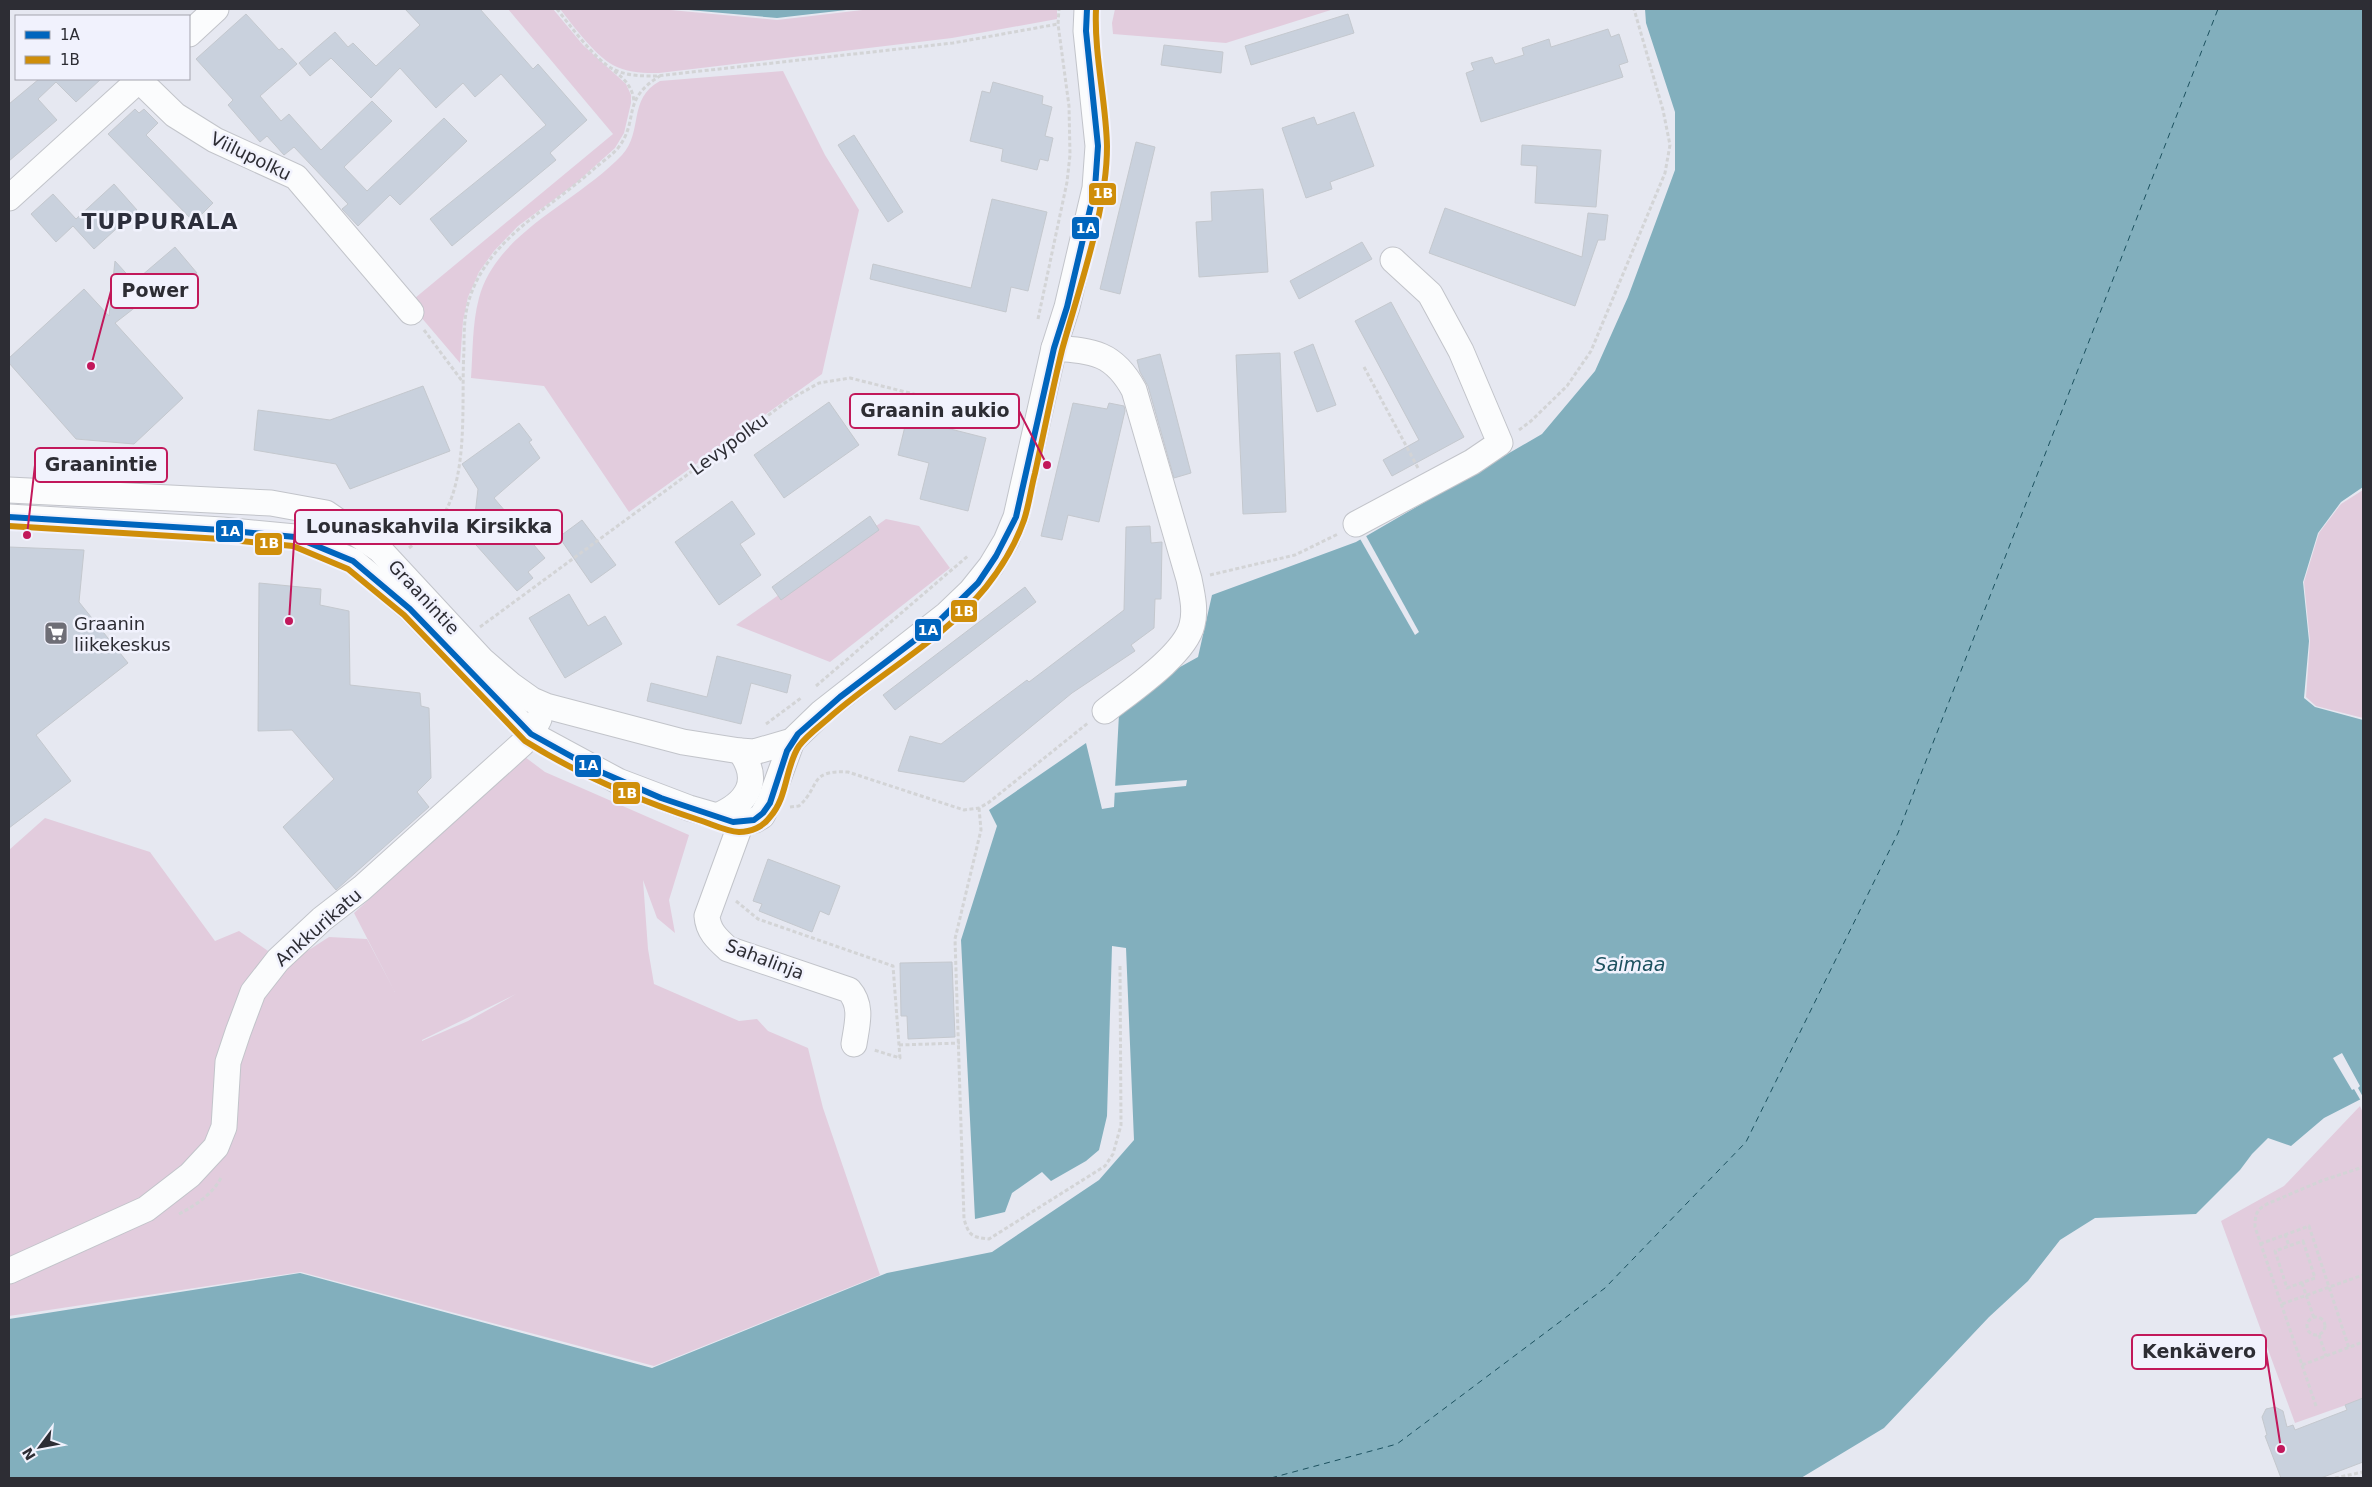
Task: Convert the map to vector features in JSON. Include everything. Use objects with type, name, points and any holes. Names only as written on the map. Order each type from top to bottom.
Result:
[{"type":"street","points":[[190,33],[216,9]]},
{"type":"street","points":[[741,824],[762,816],[770,801],[792,742],[822,712],[947,614],[971,591],[991,566],[1006,541],[1016,517],[1054,348],[1067,307],[1095,188],[1098,146],[1086,31],[1087,9]]},
{"type":"street","points":[[9,198],[140,80]]},
{"type":"street","name":"Viilupolku","points":[[140,80],[183,120],[215,140],[296,177],[411,312]]},
{"type":"street","points":[[1356,524],[1472,462],[1500,443],[1461,351],[1430,294],[1393,260]]},
{"type":"street","points":[[1054,348],[1091,352],[1107,359],[1124,371],[1134,390],[1189,579],[1194,609],[1188,638],[1160,668],[1105,711]]},
{"type":"street","name":"Graanintie","points":[[9,490],[271,503],[326,513],[380,550],[482,660],[518,690],[546,706],[683,742],[740,752],[754,752],[792,742]]},
{"type":"street","name":"Graanintie","points":[[9,517],[222,530],[295,537],[344,557],[353,561],[410,609],[531,734],[618,781],[741,824]]},
{"type":"street","name":"Ankkurikatu","points":[[9,1271],[146,1209],[190,1175],[216,1148],[224,1127],[228,1062],[253,992],[278,960],[322,919],[362,888],[531,734],[546,706]]},
{"type":"street","points":[[717,816],[731,810],[741,801],[750,788],[751,775],[748,762],[740,752]]},
{"type":"street","name":"Sahalinja","points":[[741,824],[707,916],[708,924],[715,938],[728,949],[849,990],[856,999],[859,1009],[854,1044]]},
{"type":"path","points":[[557,9],[584,44],[628,83],[633,94],[634,103]]},
{"type":"path","points":[[1036,327],[1067,182],[1070,155],[1069,106],[1058,24],[1059,9]]},
{"type":"path","points":[[1500,443],[1531,421],[1567,386],[1590,351],[1665,172],[1670,145],[1663,110],[1634,9]]},
{"type":"path","points":[[612,69],[634,75],[660,76],[953,43],[1058,24]]},
{"type":"path","points":[[408,548],[429,533],[444,513],[454,487],[462,456],[462,382],[465,322],[470,298],[480,273],[495,252],[519,228],[576,186],[617,149],[626,134],[634,103],[639,92],[660,76]]},
{"type":"path","points":[[411,312],[462,382]]},
{"type":"path","points":[[1364,367],[1427,486]]},
{"type":"path","name":"Levypolku","points":[[486,633],[479,627],[789,400],[819,383],[832,379],[850,378],[1013,419]]},
{"type":"path","points":[[1012,426],[1016,410]]},
{"type":"path","points":[[1189,579],[1295,555],[1356,524]]},
{"type":"path","points":[[815,687],[962,562],[975,548]]},
{"type":"path","points":[[762,727],[808,693]]},
{"type":"path","points":[[786,805],[794,808],[799,806],[805,801],[814,782],[819,777],[834,771],[848,772],[964,810],[979,808],[988,804],[1105,711]]},
{"type":"path","points":[[979,808],[981,830],[955,939],[960,1043],[964,1219],[968,1232],[976,1237],[989,1239],[1105,1166],[1113,1154],[1121,1126],[1120,964]]},
{"type":"path","points":[[899,1045],[960,1043]]},
{"type":"path","points":[[2316,1406],[2260,1244],[2255,1227],[2255,1214],[2260,1208],[2321,1181],[2363,1167]]},
{"type":"path","points":[[178,1214],[194,1206],[216,1186],[225,1170]]},
{"type":"path","points":[[2260,1244],[2308,1226],[2349,1348]]},
{"type":"path","points":[[2285,1234],[2289,1246]]},
{"type":"path","points":[[2302,1241],[2315,1278],[2288,1288],[2275,1250],[2289,1246],[2302,1241]]},
{"type":"path","points":[[2282,1304],[2363,1275]]},
{"type":"path","points":[[2302,1282],[2314,1318]]},
{"type":"path","points":[[2314,1318],[2319,1318],[2325,1325],[2324,1331],[2319,1335],[2314,1335],[2308,1329],[2309,1321],[2314,1318]]},
{"type":"path","points":[[2319,1335],[2326,1356]]},
{"type":"path","points":[[2302,1365],[2363,1342]]},
{"type":"path","points":[[2336,1478],[2363,1472]]},
{"type":"shaded area","points":[[508,9],[553,9],[583,45],[626,84],[631,95],[631,103],[624,133],[615,148],[575,184],[518,226],[494,251],[479,272],[468,297],[463,321],[460,363],[409,303],[613,134]]},
{"type":"shaded area","points":[[560,9],[660,9],[777,20],[871,9],[1057,9],[1057,19],[952,38],[648,73],[627,70],[610,63],[586,41]]},
{"type":"shaded area","points":[[1115,9],[1334,9],[1226,43],[1113,34],[1112,23]]},
{"type":"shaded area","points":[[783,71],[825,155],[859,210],[822,374],[629,512],[544,386],[471,378],[474,328],[479,298],[488,275],[503,254],[520,236],[604,172],[622,155],[629,146],[633,136],[639,106],[650,88],[660,81]]},
{"type":"shaded area","points":[[2363,490],[2363,718],[2316,706],[2306,697],[2310,641],[2304,582],[2319,533],[2341,504]]},
{"type":"shaded area","points":[[886,519],[919,526],[950,568],[830,662],[736,625]]},
{"type":"shaded area","points":[[525,757],[545,772],[689,835],[669,900],[675,933],[657,918],[643,880],[648,949],[654,984],[739,1021],[757,1019],[768,1031],[808,1048],[823,1108],[880,1275],[654,1366],[301,1272],[9,1316],[9,850],[45,818],[150,852],[215,941],[239,931],[287,964],[329,937],[367,939],[395,992],[354,913]],"holes":[[[516,994],[468,1021],[422,1041]]]},
{"type":"shaded area","points":[[2360,1106],[2363,1113],[2363,1399],[2295,1423],[2221,1221],[2284,1186]]},
{"type":"water","points":[[678,9],[855,9],[777,18]]},
{"type":"water","name":"Saimaa","points":[[1645,9],[2363,9],[2363,487],[2341,502],[2318,533],[2303,582],[2309,641],[2304,698],[2315,707],[2363,720],[2363,1098],[2324,1118],[2291,1146],[2268,1138],[2252,1154],[2240,1170],[2196,1214],[2095,1218],[2060,1240],[2028,1281],[1989,1317],[1884,1428],[1801,1478],[9,1478],[9,1319],[300,1273],[652,1368],[887,1273],[992,1252],[1099,1180],[1134,1140],[1126,948],[1112,946],[1107,1116],[1099,1150],[1086,1161],[1051,1181],[1042,1172],[1012,1193],[1005,1212],[975,1219],[961,940],[997,826],[989,810],[1086,743],[1102,809],[1114,807],[1119,714],[1135,692],[1198,657],[1212,595],[1356,542],[1542,434],[1595,371],[1628,297],[1675,170],[1675,112],[1646,23]]},
{"type":"pier","points":[[1365,534],[1419,632],[1415,635],[1359,537]]},
{"type":"pier","points":[[1187,780],[1186,786],[1113,793],[1113,786]]},
{"type":"pier","points":[[2342,1053],[2360,1086],[2358,1088],[2363,1097],[2361,1101],[2354,1089],[2352,1090],[2333,1058]]},
{"type":"building","points":[[405,9],[480,9],[533,69],[538,64],[587,120],[550,153],[556,160],[452,246],[430,219],[546,125],[501,74],[475,97],[463,83],[436,108],[400,68],[371,98],[331,58],[310,76],[299,63],[335,32],[348,47],[353,43],[376,66],[420,25]]},
{"type":"building","points":[[246,14],[279,50],[282,48],[297,64],[260,96],[281,121],[289,114],[321,150],[372,101],[392,121],[344,167],[367,191],[444,118],[467,141],[400,205],[390,195],[358,226],[342,209],[348,204],[294,147],[284,155],[267,136],[260,142],[228,105],[233,100],[196,59]]},
{"type":"building","points":[[1348,14],[1354,33],[1251,65],[1245,46]]},
{"type":"building","points":[[1608,29],[1611,37],[1619,34],[1628,62],[1619,65],[1623,77],[1481,122],[1466,73],[1474,70],[1471,63],[1492,57],[1495,64],[1524,55],[1522,48],[1549,39],[1551,47]]},
{"type":"building","points":[[1164,45],[1223,52],[1221,73],[1161,65]]},
{"type":"building","points":[[38,80],[100,80],[76,102],[56,82],[38,99],[57,120],[9,161],[9,104]]},
{"type":"building","points":[[993,82],[1043,96],[1042,104],[1052,107],[1045,136],[1053,138],[1048,161],[1040,159],[1037,170],[1001,161],[1003,149],[970,141],[982,91],[990,93]]},
{"type":"building","points":[[135,109],[139,113],[144,109],[158,123],[146,135],[213,203],[194,222],[108,134]]},
{"type":"building","points":[[1354,112],[1374,166],[1330,182],[1332,189],[1306,198],[1282,128],[1314,117],[1317,125]]},
{"type":"building","points":[[854,135],[903,212],[888,222],[838,145]]},
{"type":"building","points":[[1136,142],[1155,147],[1120,294],[1100,289]]},
{"type":"building","points":[[1522,145],[1601,150],[1596,207],[1535,203],[1537,166],[1521,165]]},
{"type":"building","points":[[114,184],[137,210],[94,249],[73,226],[56,242],[31,214],[53,194],[76,219]]},
{"type":"building","points":[[1263,189],[1268,272],[1199,277],[1196,222],[1212,221],[1211,192]]},
{"type":"building","points":[[992,199],[1047,212],[1028,291],[1011,287],[1006,312],[870,279],[873,264],[971,288]]},
{"type":"building","points":[[1445,208],[1582,257],[1588,213],[1608,215],[1605,240],[1598,240],[1575,306],[1429,253]]},
{"type":"building","points":[[1362,242],[1372,259],[1299,299],[1290,281]]},
{"type":"building","points":[[175,247],[197,273],[176,291],[168,282],[115,323],[183,398],[134,444],[76,439],[9,363],[9,358],[84,289],[109,316],[115,261],[134,282]]},
{"type":"building","points":[[1391,302],[1464,437],[1392,476],[1383,460],[1419,440],[1355,321]]},
{"type":"building","points":[[1313,344],[1336,405],[1317,412],[1294,352]]},
{"type":"building","points":[[1280,353],[1286,512],[1243,514],[1236,355]]},
{"type":"building","points":[[1160,354],[1191,473],[1174,478],[1148,386],[1140,372],[1137,360]]},
{"type":"building","points":[[423,386],[450,451],[350,489],[336,464],[254,450],[258,410],[330,420]]},
{"type":"building","points":[[829,402],[859,445],[784,498],[754,455]]},
{"type":"building","points":[[1073,403],[1107,409],[1109,403],[1124,406],[1125,411],[1099,522],[1068,515],[1062,540],[1041,536]]},
{"type":"building","points":[[907,418],[986,438],[968,511],[920,499],[929,463],[898,455]]},
{"type":"building","points":[[519,423],[532,440],[529,442],[540,458],[494,498],[545,558],[528,572],[533,578],[517,591],[460,527],[475,515],[478,489],[462,464]]},
{"type":"building","points":[[732,501],[755,534],[740,544],[761,575],[719,605],[675,542]]},
{"type":"building","points":[[870,516],[879,530],[781,600],[772,587]]},
{"type":"building","points":[[582,520],[616,565],[591,583],[559,537]]},
{"type":"building","points":[[1150,526],[1151,543],[1162,542],[1161,599],[1155,599],[1154,628],[1131,645],[1135,651],[1072,693],[964,782],[898,771],[910,736],[941,744],[1027,680],[1029,682],[1124,610],[1126,527]]},
{"type":"building","name":"Graanin liikekeskus","points":[[9,547],[84,550],[79,602],[128,663],[36,735],[71,781],[9,828]]},
{"type":"building","points":[[259,583],[321,589],[320,605],[349,611],[350,685],[420,693],[421,706],[429,708],[431,778],[417,792],[429,807],[336,890],[283,827],[334,779],[292,730],[258,731]]},
{"type":"building","points":[[1025,587],[1036,602],[895,710],[883,695]]},
{"type":"building","points":[[569,594],[588,626],[605,616],[622,644],[565,678],[529,618]]},
{"type":"building","points":[[717,656],[791,675],[787,693],[751,683],[741,724],[647,701],[651,683],[707,697]]},
{"type":"building","points":[[768,859],[840,886],[829,915],[820,911],[812,932],[759,911],[762,904],[753,901]]},
{"type":"building","points":[[952,962],[955,1037],[908,1039],[907,1016],[901,1016],[900,963]]},
{"type":"building","points":[[2363,1398],[2363,1462],[2321,1478],[2281,1478],[2265,1436],[2267,1435],[2262,1417],[2266,1409],[2275,1407],[2283,1411],[2287,1427],[2293,1425],[2295,1430],[2347,1410],[2345,1405]]},
{"type":"ferry route","points":[[1271,1478],[1397,1444],[1605,1288],[1746,1142],[1898,833],[2218,9]]},
{"type":"transit line","name":"1A","points":[[9,517],[222,530],[295,537],[353,561],[410,609],[531,734],[594,769],[661,798],[733,822],[754,820],[763,813],[770,803],[787,751],[798,734],[840,697],[936,624],[978,583],[996,556],[1016,517],[1054,348],[1067,307],[1095,188],[1098,146],[1086,31],[1087,9]]},
{"type":"transit line","name":"1B","points":[[9,526],[221,539],[293,546],[348,569],[404,615],[525,741],[588,776],[654,804],[729,830],[739,832],[752,830],[764,824],[776,809],[794,754],[802,742],[849,701],[931,640],[969,606],[997,572],[1021,529],[1062,350],[1091,249],[1106,171],[1105,112],[1097,43],[1096,9]]},
{"type":"place","name":"Power","points":[[91,366]]},
{"type":"place","name":"Graanin aukio","points":[[1047,465]]},
{"type":"place","name":"Graanintie","points":[[27,535]]},
{"type":"place","name":"Lounaskahvila Kirsikka","points":[[289,621]]},
{"type":"place","name":"Graanin liikekeskus","points":[[56,633]]},
{"type":"place","name":"Kenkävero","points":[[2281,1449]]},
{"type":"district","name":"TUPPURALA","points":[[160,221]]}]
